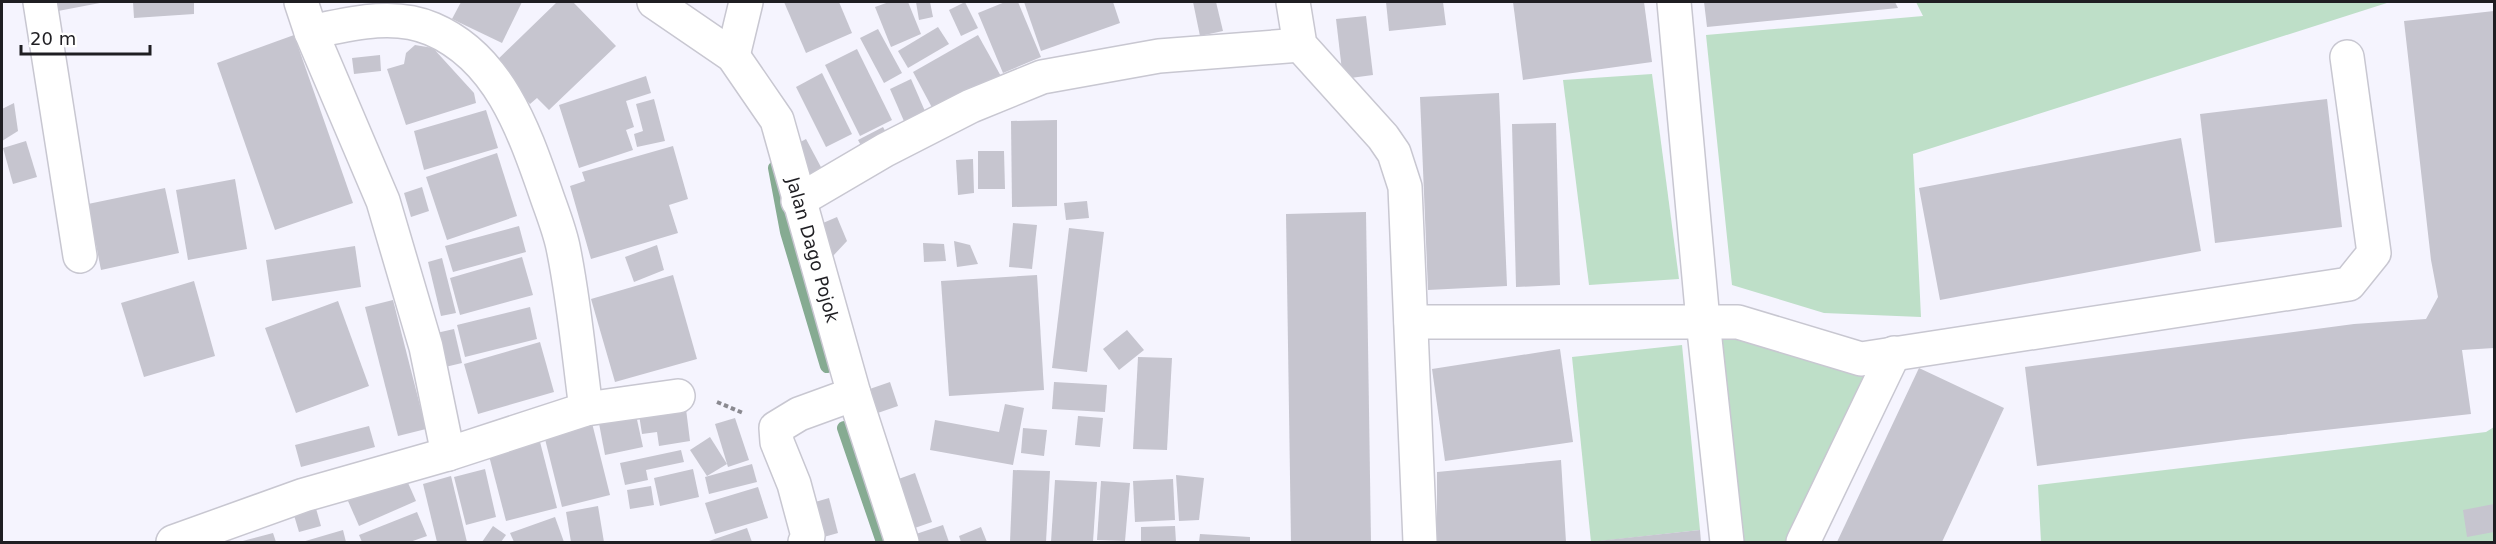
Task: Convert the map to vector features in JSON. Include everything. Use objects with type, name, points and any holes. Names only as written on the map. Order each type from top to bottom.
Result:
[{"type":"street","points":[[40,2],[80,256]]},
{"type":"street","points":[[301,2],[311,32],[383,201],[426,347],[448,454]]},
{"type":"street","name":"Jalan Dago Pojok","points":[[654,2],[733,56],[777,120],[854,394],[902,543]]},
{"type":"street","points":[[733,56],[746,2]]},
{"type":"street","points":[[1293,2],[1300,45],[1383,137],[1401,169],[1406,187],[1420,543]]},
{"type":"street","points":[[1674,2],[1703,321],[1727,543]]},
{"type":"street","points":[[311,32],[360,22],[393,21],[430,28],[459,44],[479,61],[502,90],[521,124],[563,246],[586,409]]},
{"type":"street","points":[[798,201],[904,140],[971,106],[1042,77],[1159,56],[1300,45]]},
{"type":"street","points":[[1411,322],[1738,322],[1861,359],[2349,284],[2374,253],[2347,57]]},
{"type":"street","points":[[1803,543],[1894,353]]},
{"type":"street","points":[[805,543],[808,536],[794,484],[777,442],[776,428],[799,414],[854,394]]},
{"type":"street","points":[[173,543],[304,495],[448,454],[586,409],[678,396]]},
{"type":"path","points":[[678,396],[719,402],[776,428]]},
{"type":"green space","points":[[1916,2],[2390,2],[1913,154],[1921,317],[1824,313],[1732,285],[1706,35],[1923,16]]},
{"type":"green space","points":[[1652,74],[1679,279],[1589,285],[1563,80]]},
{"type":"green space","points":[[1710,328],[1883,362],[1796,542],[1734,542]]},
{"type":"green space","points":[[1682,345],[1700,530],[1591,542],[1572,357]]},
{"type":"green space","points":[[2494,427],[2494,542],[2041,542],[2038,485],[2486,432]]},
{"type":"building","points":[[57,2],[100,2],[100,3],[58,11]]},
{"type":"building","points":[[133,2],[194,2],[194,14],[134,18]]},
{"type":"building","points":[[461,2],[522,2],[502,43],[452,19]]},
{"type":"building","points":[[557,2],[573,2],[616,46],[549,110],[537,98],[530,104],[492,65]]},
{"type":"building","points":[[784,2],[839,2],[852,33],[806,53]]},
{"type":"building","points":[[889,2],[908,2],[921,34],[891,47],[875,7]]},
{"type":"building","points":[[916,2],[930,2],[933,17],[919,20]]},
{"type":"building","points":[[965,2],[978,28],[961,36],[949,10]]},
{"type":"building","points":[[1005,2],[1018,2],[1041,57],[1003,73],[978,13]]},
{"type":"building","points":[[1024,2],[1113,2],[1120,23],[1041,51]]},
{"type":"building","points":[[1193,2],[1216,2],[1223,31],[1200,36]]},
{"type":"building","points":[[1386,2],[1443,2],[1446,25],[1389,31]]},
{"type":"building","points":[[1513,2],[1644,2],[1652,62],[1523,80]]},
{"type":"building","points":[[1704,2],[1895,2],[1898,8],[1707,27]]},
{"type":"building","points":[[2494,11],[2494,348],[2462,350],[2471,414],[2244,439],[2037,466],[2025,367],[2354,324],[2426,319],[2438,297],[2431,260],[2404,21]]},
{"type":"building","points":[[1366,16],[1373,75],[1343,79],[1336,19]]},
{"type":"building","points":[[938,27],[949,44],[908,68],[898,51]]},
{"type":"building","points":[[878,29],[902,73],[884,83],[860,38]]},
{"type":"building","points":[[294,35],[353,203],[275,230],[217,63]]},
{"type":"building","points":[[978,35],[1002,78],[936,115],[913,72]]},
{"type":"building","points":[[415,45],[433,48],[474,93],[476,103],[406,125],[387,69],[404,64],[406,53]]},
{"type":"building","points":[[857,49],[892,120],[860,136],[825,65]]},
{"type":"building","points":[[380,55],[381,71],[354,74],[352,58]]},
{"type":"building","points":[[822,73],[852,134],[826,147],[796,87]]},
{"type":"building","points":[[646,76],[651,93],[626,101],[634,127],[626,130],[633,150],[579,168],[559,105]]},
{"type":"building","points":[[911,79],[928,118],[907,128],[890,89]]},
{"type":"building","points":[[1499,93],[1507,286],[1428,290],[1420,97]]},
{"type":"building","points":[[654,99],[665,141],[637,147],[634,134],[643,131],[636,104]]},
{"type":"building","points":[[2327,99],[2342,227],[2215,243],[2200,114]]},
{"type":"building","points":[[14,103],[18,131],[2,141],[2,109]]},
{"type":"building","points":[[486,110],[498,148],[424,170],[414,131]]},
{"type":"building","points":[[1057,120],[1057,206],[1012,207],[1011,121]]},
{"type":"building","points":[[1556,123],[1560,285],[1516,287],[1512,124]]},
{"type":"building","points":[[883,127],[890,140],[865,153],[858,140]]},
{"type":"building","points":[[2181,138],[2201,251],[1940,300],[1919,188]]},
{"type":"building","points":[[806,139],[822,169],[803,179],[787,149]]},
{"type":"building","points":[[26,141],[37,177],[13,184],[3,148]]},
{"type":"building","points":[[673,146],[688,199],[669,205],[678,233],[591,259],[570,186],[585,181],[582,172]]},
{"type":"building","points":[[978,151],[1004,151],[1005,189],[978,189]]},
{"type":"building","points":[[497,153],[517,216],[447,240],[426,177]]},
{"type":"building","points":[[973,159],[974,193],[958,195],[956,160]]},
{"type":"building","points":[[235,179],[247,249],[188,260],[176,190]]},
{"type":"building","points":[[422,187],[429,211],[411,217],[404,193]]},
{"type":"building","points":[[165,188],[179,253],[101,270],[88,204]]},
{"type":"building","points":[[1087,201],[1089,218],[1066,220],[1064,203]]},
{"type":"building","points":[[1366,212],[1371,542],[1291,542],[1286,214]]},
{"type":"building","points":[[837,217],[847,241],[832,257],[816,226]]},
{"type":"building","points":[[1013,223],[1037,225],[1032,269],[1009,267]]},
{"type":"building","points":[[519,226],[526,252],[453,272],[445,246]]},
{"type":"building","points":[[1069,228],[1104,232],[1087,372],[1052,368]]},
{"type":"building","points":[[954,241],[970,245],[978,264],[957,267]]},
{"type":"building","points":[[923,243],[944,244],[946,261],[924,262]]},
{"type":"building","points":[[657,245],[664,270],[634,282],[625,257]]},
{"type":"building","points":[[355,246],[361,287],[272,301],[266,260]]},
{"type":"building","points":[[522,257],[533,295],[460,315],[450,278]]},
{"type":"building","points":[[442,258],[456,313],[441,316],[428,262]]},
{"type":"building","points":[[673,275],[697,359],[615,382],[591,299]]},
{"type":"building","points":[[1037,275],[1044,390],[949,396],[941,281]]},
{"type":"building","points":[[194,281],[215,356],[144,377],[121,303]]},
{"type":"building","points":[[393,300],[426,429],[398,436],[365,307]]},
{"type":"building","points":[[338,301],[369,386],[296,413],[265,328]]},
{"type":"building","points":[[530,307],[537,339],[465,357],[457,325]]},
{"type":"building","points":[[454,329],[462,363],[441,368],[432,334]]},
{"type":"building","points":[[1127,330],[1144,350],[1119,370],[1103,349]]},
{"type":"building","points":[[540,342],[554,392],[478,414],[464,364]]},
{"type":"building","points":[[1560,349],[1573,442],[1445,461],[1432,369]]},
{"type":"building","points":[[1138,357],[1172,358],[1167,450],[1133,449]]},
{"type":"building","points":[[1919,368],[2004,408],[1942,542],[1837,542]]},
{"type":"building","points":[[890,382],[898,406],[869,416],[861,392]]},
{"type":"building","points":[[1054,382],[1107,385],[1105,412],[1052,409]]},
{"type":"building","points":[[685,401],[690,441],[659,446],[657,432],[642,434],[638,408]]},
{"type":"building","points":[[1005,404],[1024,408],[1013,465],[930,450],[935,420],[999,432]]},
{"type":"building","points":[[634,406],[643,447],[605,455],[597,413]]},
{"type":"building","points":[[1078,416],[1103,418],[1100,447],[1075,445]]},
{"type":"building","points":[[735,418],[749,460],[728,467],[715,424]]},
{"type":"building","points":[[591,419],[610,495],[562,507],[543,431]]},
{"type":"building","points":[[369,426],[375,447],[301,467],[295,445]]},
{"type":"building","points":[[1023,428],[1047,430],[1044,456],[1021,453]]},
{"type":"building","points":[[710,437],[727,464],[707,476],[690,450]]},
{"type":"building","points":[[539,438],[557,508],[506,521],[488,452]]},
{"type":"building","points":[[681,450],[684,462],[646,470],[648,480],[625,485],[620,463]]},
{"type":"building","points":[[1561,460],[1566,542],[1437,542],[1437,472]]},
{"type":"building","points":[[752,464],[757,482],[709,494],[705,477]]},
{"type":"building","points":[[485,469],[496,517],[466,525],[454,477]]},
{"type":"building","points":[[693,469],[699,497],[660,506],[654,478]]},
{"type":"building","points":[[1013,470],[1050,471],[1046,542],[1010,542]]},
{"type":"building","points":[[915,473],[932,522],[909,530],[893,481]]},
{"type":"building","points":[[1176,475],[1204,478],[1199,520],[1179,521]]},
{"type":"building","points":[[405,476],[416,501],[359,526],[348,501]]},
{"type":"building","points":[[451,476],[467,542],[437,542],[423,484]]},
{"type":"building","points":[[1173,479],[1175,520],[1135,522],[1133,481]]},
{"type":"building","points":[[1055,480],[1097,482],[1093,542],[1051,542]]},
{"type":"building","points":[[1101,481],[1130,483],[1125,541],[1097,540]]},
{"type":"building","points":[[651,486],[654,505],[630,509],[627,490]]},
{"type":"building","points":[[758,487],[768,518],[715,534],[705,503]]},
{"type":"building","points":[[313,498],[321,526],[299,532],[291,505]]},
{"type":"building","points":[[829,498],[838,533],[813,540],[805,505]]},
{"type":"building","points":[[2494,504],[2494,532],[2467,537],[2463,510]]},
{"type":"building","points":[[598,506],[604,542],[571,542],[566,512]]},
{"type":"building","points":[[417,512],[427,536],[410,542],[362,542],[359,535]]},
{"type":"building","points":[[555,517],[564,542],[514,542],[510,533]]},
{"type":"building","points":[[943,525],[949,542],[916,542],[913,535]]},
{"type":"building","points":[[493,526],[506,535],[501,542],[482,542]]},
{"type":"building","points":[[1175,526],[1176,542],[1141,542],[1141,527]]},
{"type":"building","points":[[981,527],[987,542],[961,542],[959,536]]},
{"type":"building","points":[[747,528],[752,542],[706,542]]},
{"type":"building","points":[[343,530],[346,542],[302,542]]},
{"type":"building","points":[[1700,530],[1701,542],[1597,542],[1597,541]]},
{"type":"building","points":[[273,533],[276,542],[239,542]]},
{"type":"building","points":[[1200,534],[1250,537],[1250,542],[1199,542]]},
{"type":"waterway","points":[[775,168],[787,232],[827,366]]},
{"type":"waterway","points":[[844,428],[883,542]]}]
